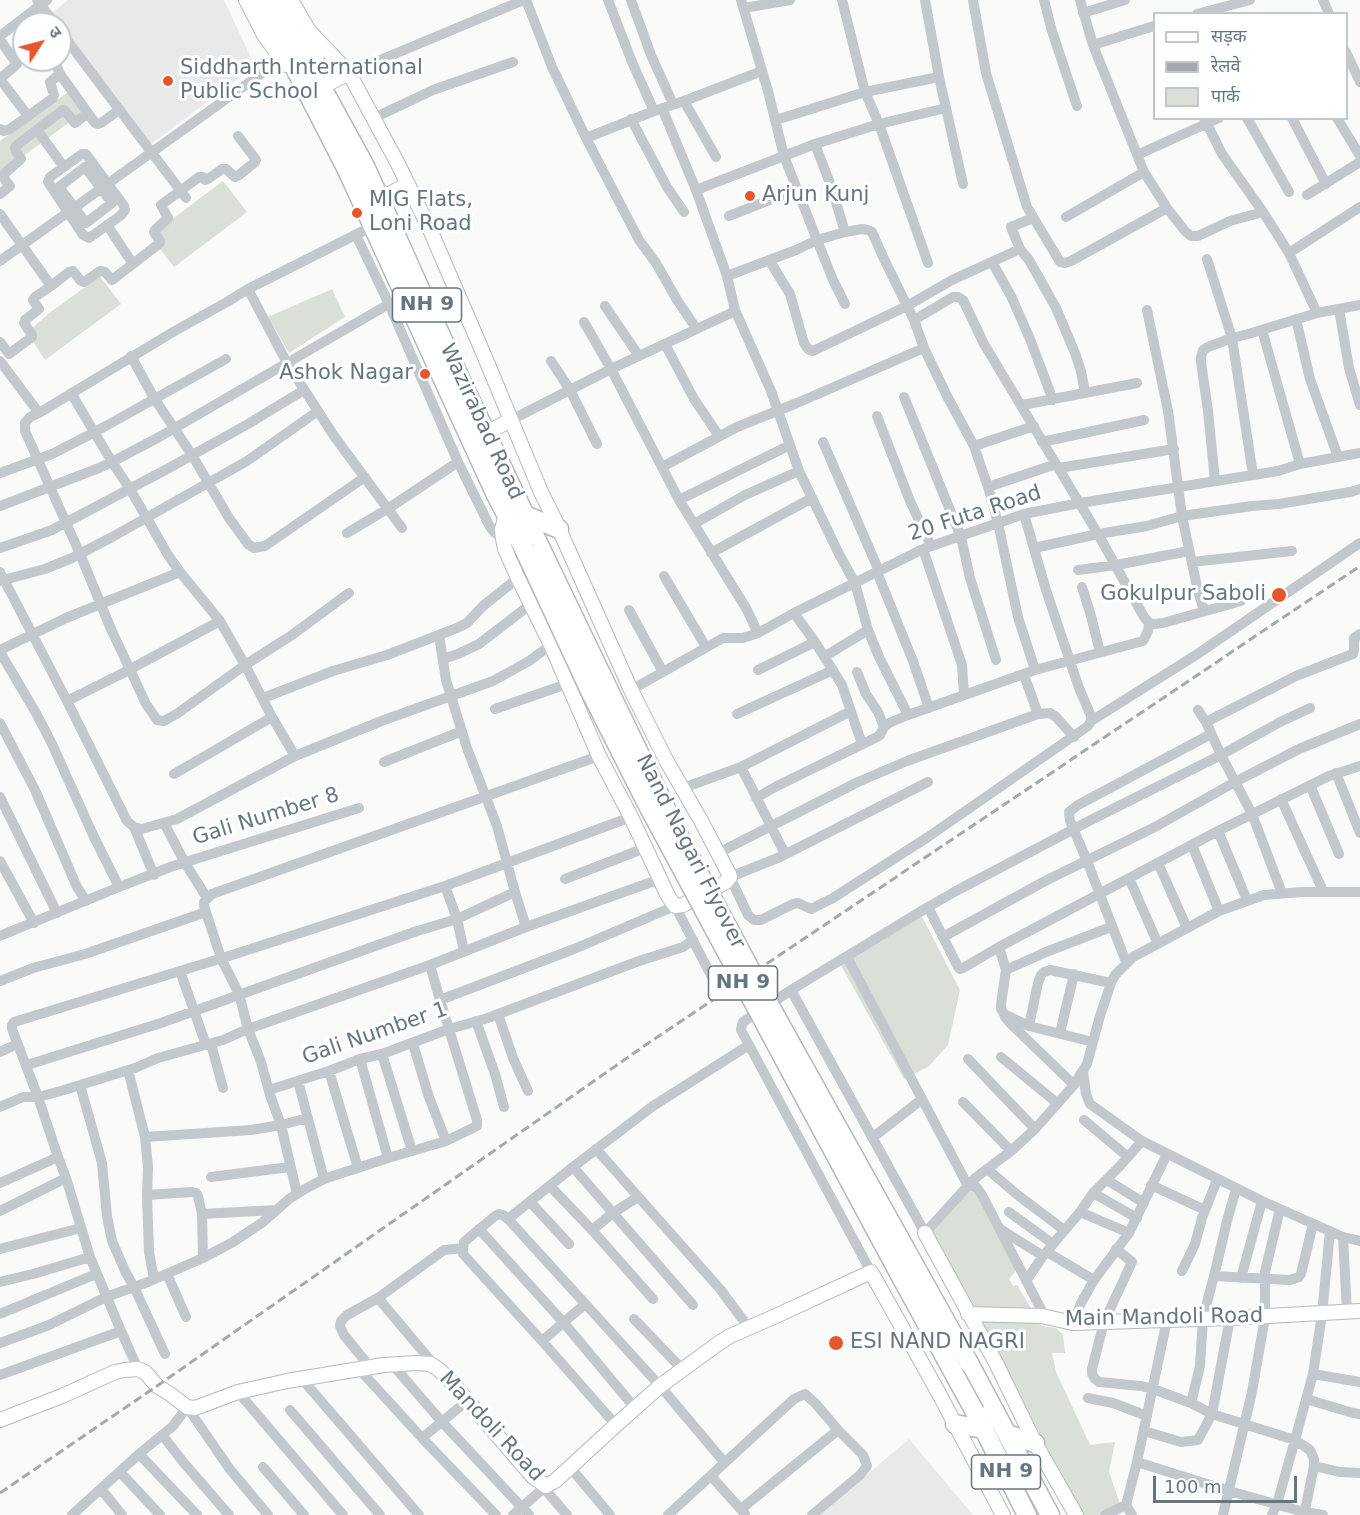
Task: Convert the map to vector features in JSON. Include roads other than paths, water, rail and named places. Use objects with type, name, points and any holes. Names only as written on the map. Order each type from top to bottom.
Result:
[{"type":"highway","name":"NH 9","points":[[260,0],[292,43]]},
{"type":"highway","name":"NH 9","points":[[274,0],[292,43],[321,94]]},
{"type":"highway","name":"Wazirabad Road","points":[[321,94],[365,166],[459,376],[525,515]]},
{"type":"highway","name":"Wazirabad Road","points":[[321,94],[347,170],[506,515]]},
{"type":"highway","name":"Nand Nagari Flyover","points":[[506,515],[532,549],[680,838],[765,997],[1007,1434]]},
{"type":"highway","name":"Nand Nagari Flyover","points":[[525,515],[532,549],[590,691],[646,802],[984,1429]]},
{"type":"highway","points":[[525,515],[559,529]]},
{"type":"highway","points":[[955,1424],[984,1429]]},
{"type":"highway","name":"NH 9","points":[[984,1429],[1027,1515]]},
{"type":"highway","name":"NH 9","points":[[1007,1434],[1050,1515]]},
{"type":"highway","points":[[1007,1434],[1035,1443]]},
{"type":"street","name":"Wazirabad Road","points":[[246,0],[264,35],[292,43]]},
{"type":"street","name":"Wazirabad Road","points":[[291,0],[292,43],[321,94]]},
{"type":"street","points":[[321,94],[349,73],[525,0],[552,67],[639,240],[696,328]]},
{"type":"street","points":[[608,0],[632,62],[658,109],[696,190],[727,276],[735,310],[771,391],[799,471],[855,583],[868,630],[908,715]]},
{"type":"street","points":[[631,0],[651,55],[679,103],[716,157]]},
{"type":"street","points":[[790,0],[742,4],[776,120],[784,156],[832,280],[845,304]]},
{"type":"street","points":[[842,0],[865,92],[879,124],[928,263]]},
{"type":"street","points":[[925,0],[939,77],[963,184]]},
{"type":"street","points":[[973,0],[986,73],[1027,207],[1060,262],[1071,261],[1167,208]]},
{"type":"street","points":[[1044,0],[1077,106]]},
{"type":"street","points":[[1080,0],[1094,45],[1144,172],[1185,231],[1191,236],[1198,236],[1230,221],[1263,212]]},
{"type":"street","points":[[1083,13],[1125,0]]},
{"type":"street","points":[[1205,12],[1250,0]]},
{"type":"street","points":[[28,116],[0,79],[17,64],[0,38],[42,2]]},
{"type":"street","points":[[1094,45],[1153,27]]},
{"type":"street","points":[[0,261],[152,153],[292,43],[349,73],[408,184],[435,242],[541,492],[631,690],[718,853],[748,915],[754,920],[766,918],[793,904],[798,903],[811,909],[833,898],[890,862],[1074,737],[1091,722],[1196,655],[1360,543]]},
{"type":"street","points":[[72,48],[183,195]]},
{"type":"street","points":[[0,52],[3,57],[0,61]]},
{"type":"street","points":[[1348,54],[1360,82]]},
{"type":"street","points":[[374,118],[434,90],[513,62]]},
{"type":"street","points":[[586,138],[762,71]]},
{"type":"street","points":[[0,129],[4,131],[10,129],[53,98],[50,82],[60,74],[98,124],[119,110]]},
{"type":"street","points":[[776,120],[865,92],[939,77]]},
{"type":"street","points":[[696,190],[815,144],[879,124],[946,108]]},
{"type":"street","points":[[0,194],[10,186],[4,174],[21,161],[15,148],[17,145],[63,110],[75,123],[88,113]]},
{"type":"street","points":[[631,119],[667,187],[684,212]]},
{"type":"street","points":[[1248,120],[1289,192]]},
{"type":"street","points":[[1293,120],[1326,184]]},
{"type":"street","points":[[1338,120],[1360,156]]},
{"type":"street","points":[[1137,155],[1205,122],[1222,154],[1289,253],[1317,314]]},
{"type":"street","points":[[37,130],[64,167]]},
{"type":"street","points":[[0,342],[9,354],[32,337],[24,323],[39,309],[33,300],[34,297],[69,272],[73,270],[84,282],[100,271],[105,272],[112,279],[160,243],[154,232],[168,218],[161,205],[183,195],[199,177],[208,180],[222,169],[226,169],[235,177],[255,162],[256,160],[238,136]]},
{"type":"street","points":[[815,144],[845,232]]},
{"type":"street","points":[[82,154],[86,154],[104,186],[111,204],[87,223],[70,211],[48,183],[50,177],[64,167],[82,154]]},
{"type":"street","points":[[1307,195],[1360,162]]},
{"type":"street","points":[[85,167],[104,186],[124,206],[125,210],[120,216],[86,238],[59,187],[85,167]]},
{"type":"street","points":[[1066,217],[1144,172]]},
{"type":"street","points":[[380,199],[408,184]]},
{"type":"street","points":[[729,216],[797,189]]},
{"type":"street","points":[[1289,253],[1360,207]]},
{"type":"street","points":[[0,214],[51,286]]},
{"type":"street","points":[[1033,218],[1011,227],[1020,249],[1029,260],[1056,308],[1075,353],[1085,393]]},
{"type":"street","points":[[107,225],[133,264]]},
{"type":"street","points":[[349,593],[178,713],[160,722],[146,704],[111,629],[25,431],[25,423],[30,417],[131,356],[248,290],[373,226]]},
{"type":"street","points":[[727,276],[817,240],[862,229],[872,232],[914,320],[924,348],[974,446],[998,523],[1018,617],[1035,670]]},
{"type":"street","points":[[356,235],[389,304],[458,462],[489,525],[503,539]]},
{"type":"street","points":[[769,260],[790,294],[804,343],[808,349],[813,351],[907,306],[952,280],[1020,249]]},
{"type":"street","points":[[1207,259],[1232,338],[1252,475]]},
{"type":"street","points":[[992,262],[1011,296],[1053,400]]},
{"type":"street","points":[[248,290],[304,390],[334,436],[402,528]]},
{"type":"street","points":[[914,320],[953,297],[963,300],[984,344],[1149,623],[1163,623],[1241,601]]},
{"type":"street","points":[[0,506],[112,462],[389,304]]},
{"type":"street","points":[[1215,481],[1201,357],[1203,350],[1208,346],[1296,319],[1360,305]]},
{"type":"street","points":[[605,306],[639,356]]},
{"type":"street","points":[[1339,309],[1349,368],[1360,405]]},
{"type":"street","points":[[486,433],[611,369],[735,310]]},
{"type":"street","points":[[1147,310],[1168,411],[1182,516],[1204,611]]},
{"type":"street","points":[[1296,319],[1310,379],[1338,457]]},
{"type":"street","points":[[584,322],[679,500],[746,608],[758,633]]},
{"type":"street","points":[[1262,330],[1300,464]]},
{"type":"street","points":[[665,344],[694,399],[719,436]]},
{"type":"street","points":[[662,467],[736,427],[924,348]]},
{"type":"street","points":[[131,356],[154,398],[192,455],[229,518],[248,544],[254,548],[265,546],[365,477]]},
{"type":"street","points":[[0,473],[37,459],[95,432],[226,358]]},
{"type":"street","points":[[0,361],[39,413]]},
{"type":"street","points":[[551,361],[570,390],[597,444]]},
{"type":"street","points":[[1022,405],[1137,383]]},
{"type":"street","points":[[0,548],[52,530],[248,424],[304,390]]},
{"type":"street","points":[[71,393],[180,572],[220,621],[295,756]]},
{"type":"street","points":[[904,397],[961,537],[970,578],[996,660]]},
{"type":"street","points":[[318,411],[248,461],[80,554],[45,568],[2,578],[127,821],[134,827],[142,829],[177,819],[295,756],[384,720],[493,681],[529,661],[551,645]]},
{"type":"street","points":[[877,416],[927,547],[940,601],[962,664],[964,694]]},
{"type":"street","points":[[1042,442],[1144,420]]},
{"type":"street","points":[[974,446],[1034,426]]},
{"type":"street","points":[[824,442],[878,571],[929,708]]},
{"type":"street","points":[[679,500],[790,445]]},
{"type":"street","points":[[988,487],[1058,466],[1174,449]]},
{"type":"street","name":"20 Futa Road","points":[[631,690],[723,638],[743,638],[758,633],[927,547],[1024,514],[1278,471],[1300,464],[1360,453]]},
{"type":"street","points":[[347,533],[458,462]]},
{"type":"street","points":[[694,524],[745,495],[799,471]]},
{"type":"street","points":[[1034,548],[1148,526],[1182,516],[1278,504],[1360,489]]},
{"type":"street","points":[[711,553],[812,498]]},
{"type":"street","points":[[1024,514],[1046,590],[1079,688],[1091,716],[1091,722]]},
{"type":"street","points":[[506,515],[502,529],[503,539],[518,578],[551,645],[599,756],[668,896],[713,979]]},
{"type":"street","points":[[1078,570],[1191,557],[1292,550]]},
{"type":"street","points":[[119,887],[47,733],[0,651],[66,618],[180,572]]},
{"type":"street","points":[[664,576],[706,647]]},
{"type":"street","points":[[263,698],[333,671],[387,655],[467,623],[483,606],[518,578]]},
{"type":"street","points":[[1082,587],[1100,652]]},
{"type":"street","points":[[443,659],[479,644],[531,604]]},
{"type":"street","points":[[629,610],[663,672]]},
{"type":"street","points":[[794,613],[842,685],[862,744]]},
{"type":"street","points":[[67,701],[220,621]]},
{"type":"street","points":[[756,798],[880,735],[889,723],[1035,670],[1143,641],[1149,623]]},
{"type":"street","points":[[824,657],[868,630]]},
{"type":"street","points":[[1206,722],[1296,676],[1357,654],[1354,638],[1360,634]]},
{"type":"street","points":[[440,635],[446,680],[467,748],[497,826],[526,927]]},
{"type":"street","points":[[758,670],[815,642]]},
{"type":"street","points":[[737,714],[833,670]]},
{"type":"street","points":[[857,672],[884,727]]},
{"type":"street","points":[[1024,675],[1038,714]]},
{"type":"street","points":[[495,710],[567,684]]},
{"type":"street","points":[[1003,1515],[748,1045],[741,1030],[744,1022],[791,990],[956,891],[1310,708]]},
{"type":"street","points":[[1198,710],[1252,814],[1282,893]]},
{"type":"street","points":[[682,788],[741,767],[851,711]]},
{"type":"street","points":[[718,853],[858,782],[907,761],[1038,714],[1050,713],[1074,737]]},
{"type":"street","points":[[174,774],[272,717]]},
{"type":"street","points":[[0,723],[35,790],[77,886],[86,901]]},
{"type":"street","points":[[943,937],[1045,881],[1155,827],[1299,749],[1360,724]]},
{"type":"street","points":[[384,762],[462,731]]},
{"type":"street","points":[[1126,963],[1073,830],[1069,812],[1211,734]]},
{"type":"street","points":[[297,1194],[281,1125],[261,1062],[248,1029],[239,994],[221,958],[204,902],[212,894],[599,756]]},
{"type":"street","points":[[928,907],[960,969],[1281,799],[1336,773],[1360,766]]},
{"type":"street","points":[[741,767],[785,854]]},
{"type":"street","points":[[1336,773],[1360,833]]},
{"type":"street","points":[[440,1000],[574,949],[675,906],[683,905],[726,882],[730,877],[785,854],[928,782]]},
{"type":"street","points":[[1311,785],[1339,854]]},
{"type":"street","points":[[0,797],[57,913]]},
{"type":"street","points":[[1281,799],[1323,891]]},
{"type":"street","name":"Gali Number 8","points":[[0,936],[119,887],[185,863],[359,808]]},
{"type":"street","points":[[138,1369],[96,1274],[39,1097],[17,1044],[12,1025],[17,1020],[180,971],[445,886],[631,817]]},
{"type":"street","points":[[164,823],[207,898]]},
{"type":"street","points":[[134,827],[154,875]]},
{"type":"street","points":[[1218,831],[1247,900]]},
{"type":"street","points":[[1192,845],[1219,911]]},
{"type":"street","points":[[565,879],[645,848]]},
{"type":"street","points":[[0,861],[34,923]]},
{"type":"street","points":[[1158,863],[1187,928]]},
{"type":"street","points":[[1129,878],[1158,944]]},
{"type":"street","points":[[0,1107],[23,1096],[39,1097],[208,1044],[430,965],[526,927],[660,879]]},
{"type":"street","points":[[445,886],[457,919],[464,951]]},
{"type":"street","points":[[925,1233],[974,1179],[1011,1151],[1035,1129],[1074,1085],[1087,1064],[1111,983],[1115,975],[1133,957],[1219,911],[1264,895],[1323,891],[1360,892]]},
{"type":"street","points":[[27,1065],[161,1023],[414,932],[457,919],[515,892]]},
{"type":"street","points":[[0,981],[33,968],[85,954],[206,912]]},
{"type":"street","points":[[1006,970],[1111,927]]},
{"type":"street","name":"Gali Number 1","points":[[324,1179],[298,1081],[360,1059],[413,1044],[448,1029],[476,1022],[682,947],[693,940]]},
{"type":"street","points":[[999,947],[1006,970],[1001,1009],[1011,1024],[1074,1085]]},
{"type":"street","points":[[847,957],[968,1186]]},
{"type":"street","points":[[0,1343],[49,1325],[106,1297],[203,1258],[233,1242],[263,1222],[297,1194],[324,1179],[446,1141],[477,1126],[430,965]]},
{"type":"street","points":[[1029,1026],[1038,983],[1044,972],[1050,970],[1111,983]]},
{"type":"street","points":[[180,971],[223,1088]]},
{"type":"street","points":[[1060,1033],[1074,974]]},
{"type":"street","points":[[791,990],[996,1363],[1035,1443],[1076,1515]]},
{"type":"street","points":[[498,1014],[513,1058],[528,1091]]},
{"type":"street","points":[[1004,1014],[1029,1026],[1093,1042]]},
{"type":"street","points":[[476,1022],[504,1107]]},
{"type":"street","points":[[0,1052],[17,1044]]},
{"type":"street","points":[[413,1044],[429,1097],[446,1141]]},
{"type":"street","points":[[508,1220],[653,1106],[748,1045]]},
{"type":"street","points":[[382,1054],[412,1151]]},
{"type":"street","points":[[1001,1057],[1057,1103]]},
{"type":"street","points":[[360,1059],[388,1158]]},
{"type":"street","points":[[968,1059],[1035,1129]]},
{"type":"street","points":[[128,1070],[145,1137],[148,1167],[149,1252],[154,1279]]},
{"type":"street","points":[[329,1071],[358,1167]]},
{"type":"street","points":[[1083,1071],[1086,1094],[1090,1104],[1142,1141],[1262,1201],[1343,1237],[1360,1241]]},
{"type":"street","points":[[269,1090],[298,1081]]},
{"type":"street","points":[[80,1085],[102,1163],[112,1241],[165,1354]]},
{"type":"street","points":[[872,1138],[921,1100]]},
{"type":"street","points":[[963,1102],[1011,1151]]},
{"type":"street","points":[[145,1137],[251,1130],[308,1118]]},
{"type":"street","points":[[1084,1120],[1128,1156]]},
{"type":"street","points":[[1026,1281],[1094,1193],[1142,1141]]},
{"type":"street","points":[[596,1149],[720,1289],[749,1328]]},
{"type":"street","points":[[1073,1323],[1094,1280],[1129,1233],[1167,1154]]},
{"type":"street","points":[[0,1183],[58,1157]]},
{"type":"street","points":[[212,1177],[290,1167]]},
{"type":"street","points":[[573,1167],[693,1305]]},
{"type":"street","points":[[987,1169],[1064,1230]]},
{"type":"street","points":[[0,1211],[66,1178]]},
{"type":"street","points":[[1107,1180],[1144,1203]]},
{"type":"street","points":[[1182,1271],[1195,1244],[1217,1180]]},
{"type":"street","points":[[1151,1185],[1205,1210]]},
{"type":"street","points":[[550,1186],[653,1299]]},
{"type":"street","points":[[968,1186],[977,1188],[1045,1317]]},
{"type":"street","points":[[1191,1403],[1200,1366],[1203,1318],[1236,1189]]},
{"type":"street","points":[[147,1195],[196,1192],[202,1214],[203,1258]]},
{"type":"street","points":[[1094,1193],[1137,1218]]},
{"type":"street","points":[[592,1230],[638,1197]]},
{"type":"street","points":[[1242,1278],[1262,1201]]},
{"type":"street","points":[[531,1203],[569,1244]]},
{"type":"street","points":[[1223,1515],[1252,1392],[1265,1317],[1264,1272],[1280,1209]]},
{"type":"street","points":[[202,1214],[276,1210]]},
{"type":"street","points":[[1009,1212],[1048,1250]]},
{"type":"street","points":[[1080,1212],[1129,1233]]},
{"type":"street","points":[[616,1425],[464,1254],[464,1242],[499,1214],[508,1220],[660,1386],[725,1463]]},
{"type":"street","points":[[1214,1276],[1290,1280],[1299,1276],[1313,1224]]},
{"type":"street","points":[[0,1250],[81,1228]]},
{"type":"street","points":[[480,1229],[564,1323],[635,1408]]},
{"type":"street","points":[[999,1229],[1048,1250],[1094,1280]]},
{"type":"street","points":[[1272,1515],[1313,1374],[1322,1314],[1329,1231]]},
{"type":"street","points":[[1343,1237],[1353,1312]]},
{"type":"street","points":[[463,1248],[444,1250],[378,1298],[347,1315],[341,1321],[340,1326],[364,1368],[422,1438],[496,1515]]},
{"type":"street","points":[[1116,1249],[1132,1262],[1104,1322],[1092,1369],[1095,1379],[1099,1382],[1153,1389],[1191,1403],[1212,1414],[1295,1440],[1313,1454],[1314,1466],[1304,1514]]},
{"type":"street","points":[[0,1282],[90,1257]]},
{"type":"street","name":"Mandoli Road","points":[[184,1405],[195,1408],[238,1392],[302,1378],[392,1364],[430,1364],[448,1378],[533,1477],[545,1487],[555,1481],[660,1386],[725,1339],[871,1272]]},
{"type":"street","points":[[0,1314],[96,1274]]},
{"type":"street","points":[[167,1274],[186,1317]]},
{"type":"street","points":[[378,1298],[438,1369]]},
{"type":"street","points":[[542,1341],[585,1304]]},
{"type":"street","name":"Main Mandoli Road","points":[[968,1314],[1045,1317],[1073,1323],[1353,1312]]},
{"type":"street","points":[[1144,1431],[1181,1442],[1198,1440],[1212,1414],[1230,1318]]},
{"type":"street","points":[[634,1319],[682,1369]]},
{"type":"street","points":[[1132,1515],[1126,1504],[1167,1320]]},
{"type":"street","points":[[0,1375],[121,1331]]},
{"type":"street","points":[[392,1364],[442,1422],[526,1511]]},
{"type":"street","points":[[0,1420],[115,1372],[138,1369],[184,1405],[229,1468],[268,1515]]},
{"type":"street","points":[[1313,1374],[1360,1382]]},
{"type":"street","points":[[302,1378],[419,1515]]},
{"type":"street","points":[[238,1392],[343,1515]]},
{"type":"street","points":[[668,1515],[794,1399],[805,1394],[863,1455],[867,1466],[860,1476],[812,1515]]},
{"type":"street","points":[[1088,1398],[1113,1403],[1147,1416]]},
{"type":"street","points":[[1306,1399],[1360,1414]]},
{"type":"street","points":[[422,1438],[467,1401]]},
{"type":"street","points":[[79,1513],[101,1489],[173,1426],[184,1405]]},
{"type":"street","points":[[290,1410],[380,1515]]},
{"type":"street","points":[[711,1476],[743,1512],[838,1430]]},
{"type":"street","points":[[163,1436],[229,1515]]},
{"type":"street","points":[[139,1454],[197,1515]]},
{"type":"street","points":[[1137,1462],[1304,1514],[1323,1515]]},
{"type":"street","points":[[1314,1466],[1340,1472],[1360,1473]]},
{"type":"street","points":[[263,1467],[304,1515]]},
{"type":"street","points":[[570,1467],[610,1515]]},
{"type":"street","points":[[120,1472],[160,1515]]},
{"type":"street","points":[[513,1515],[526,1511],[545,1487],[567,1515]]},
{"type":"street","points":[[101,1489],[122,1515]]},
{"type":"street","points":[[1106,1515],[1126,1504]]},
{"type":"railway","points":[[0,1493],[647,1044],[1360,566]]},
{"type":"place","name":"Siddharth International Public School","points":[[168,81]]},
{"type":"place","name":"Arjun Kunj","points":[[750,196]]},
{"type":"place","name":"MIG Flats, Loni Road","points":[[357,213]]},
{"type":"place","name":"Ashok Nagar","points":[[425,374]]},
{"type":"place","name":"Gokulpur Saboli","points":[[1279,595]]},
{"type":"place","name":"ESI NAND NAGRI","points":[[836,1343]]}]
